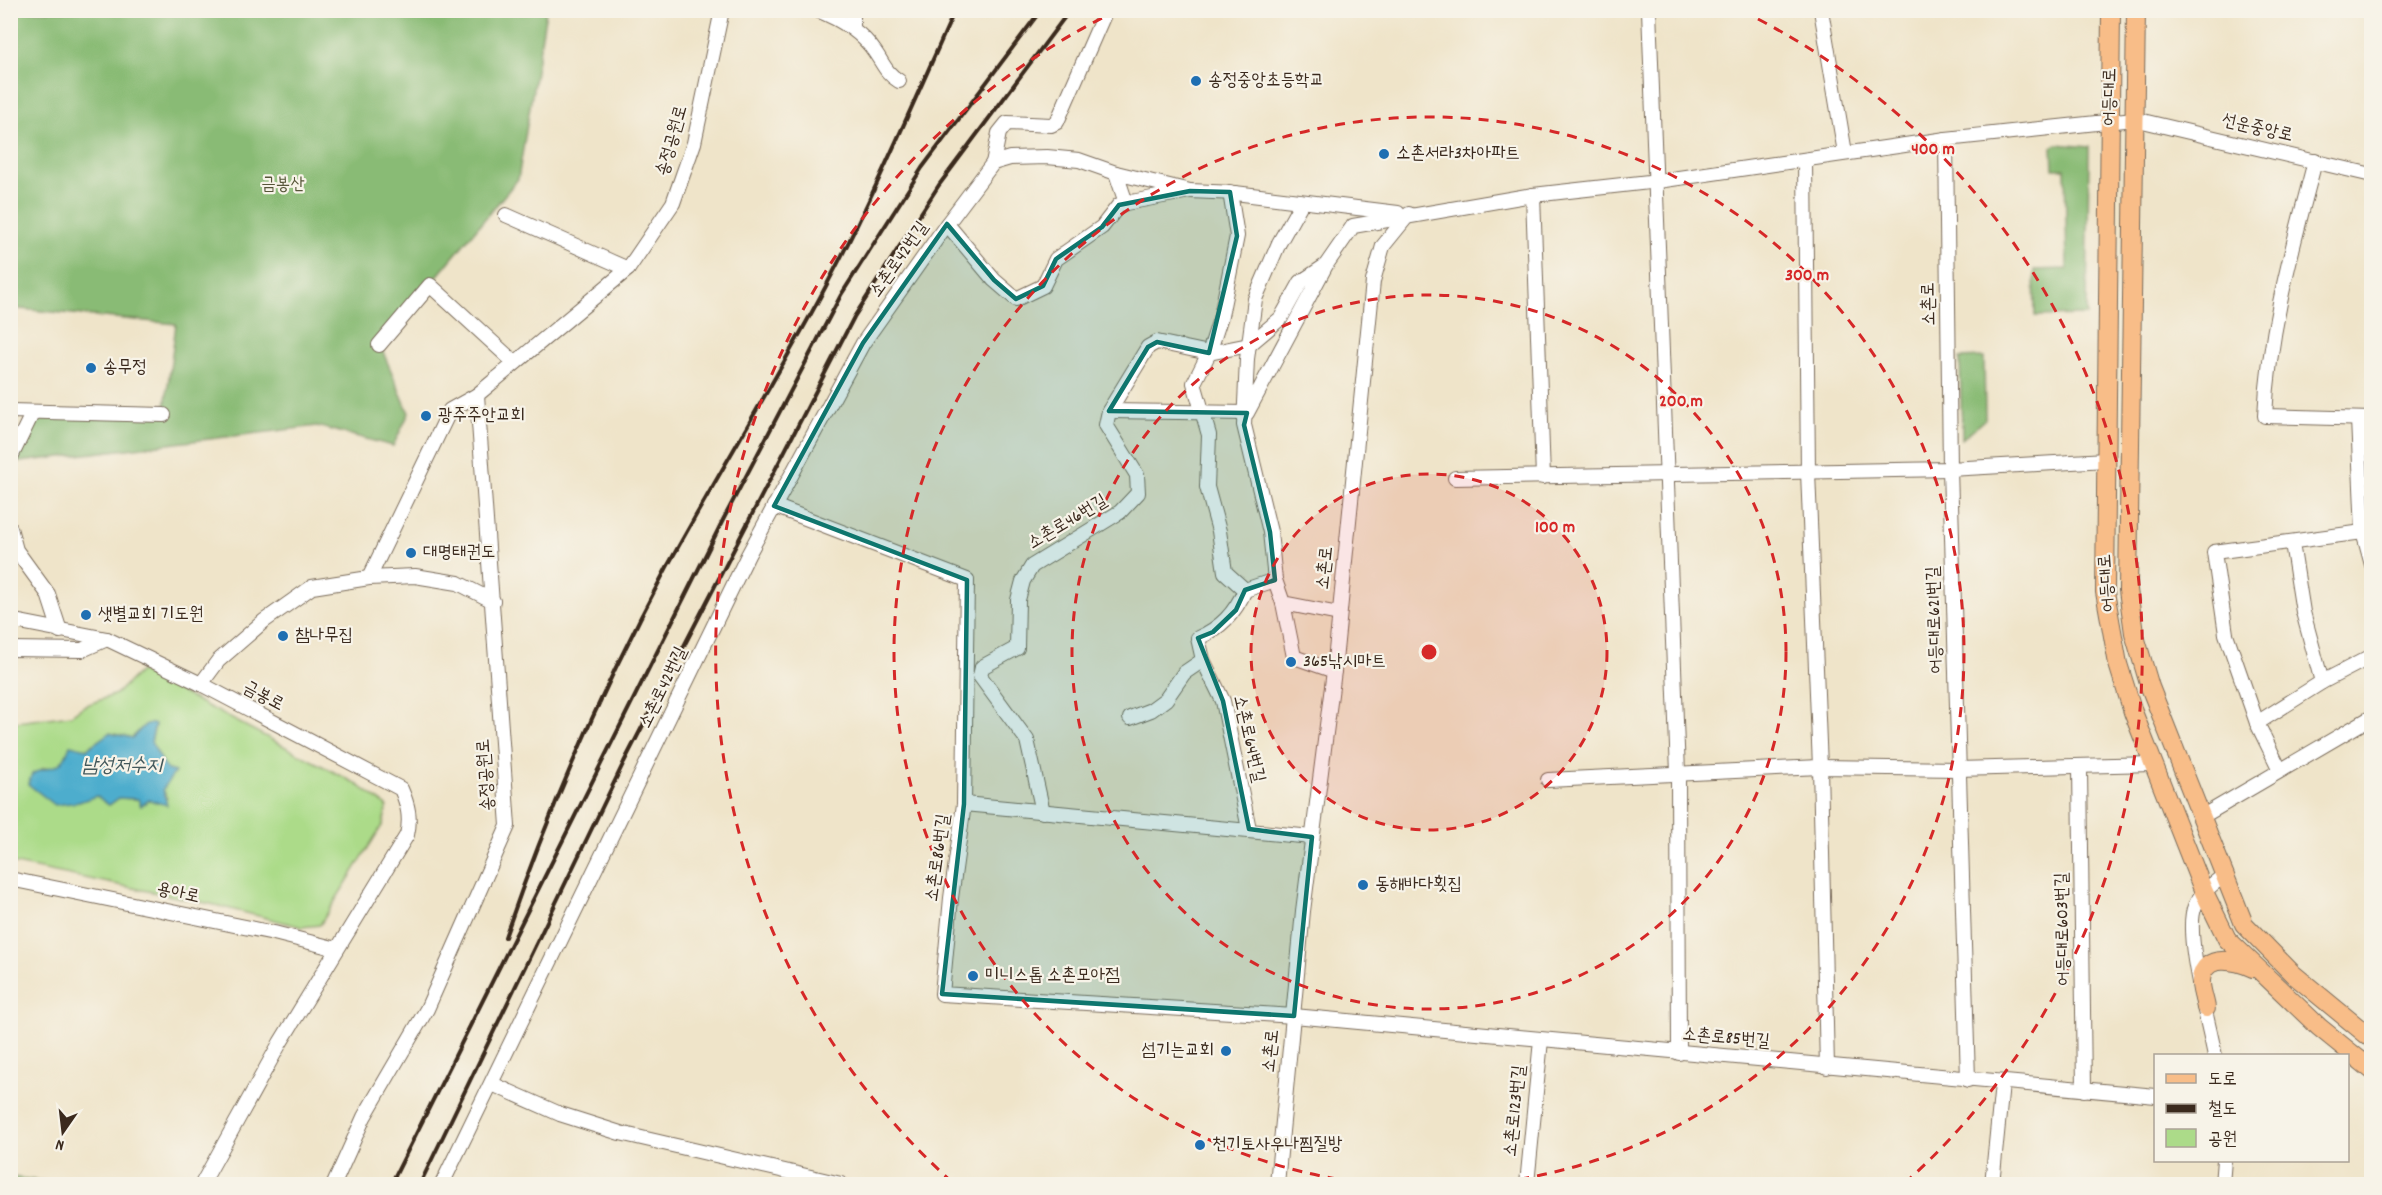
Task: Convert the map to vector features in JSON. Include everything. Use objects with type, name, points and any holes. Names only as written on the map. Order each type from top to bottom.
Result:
[{"type":"main road","name":"어등대로","points":[[2111,10],[2104,592],[2118,664],[2153,764],[2204,892],[2227,939],[2319,1027],[2372,1070]]},
{"type":"main road","name":"어등대로","points":[[2136,10],[2128,590],[2134,633],[2150,687],[2244,924],[2293,974],[2372,1039]]},
{"type":"main road","points":[[2206,1008],[2201,980],[2208,966],[2221,960],[2235,961],[2256,969]]},
{"type":"street","name":"송정공원로","points":[[369,578],[450,410],[477,395],[628,269],[673,203],[686,168],[722,10]]},
{"type":"street","points":[[817,10],[853,28],[876,53],[885,72],[898,81]]},
{"type":"street","points":[[853,10],[853,28]]},
{"type":"street","points":[[1106,10],[1057,122],[1051,125],[1007,123],[999,133],[993,163],[1010,158],[1079,160],[1116,173],[1190,190],[1230,192],[1409,214]]},
{"type":"street","points":[[1649,10],[1658,181],[1666,474],[1678,774],[1679,1053]]},
{"type":"street","points":[[1821,10],[1845,153]]},
{"type":"street","points":[[1247,413],[1326,265],[1353,226],[1409,214],[1533,195],[1658,181],[1946,139],[2134,119]]},
{"type":"street","name":"선운중앙로","points":[[2134,119],[2372,175]]},
{"type":"street","name":"소촌로","points":[[1946,139],[1950,469]]},
{"type":"street","points":[[1805,160],[1808,472],[1820,767],[1827,1067]]},
{"type":"street","points":[[2315,161],[2277,308],[2267,366],[2265,416],[2365,419],[2363,532],[2372,565]]},
{"type":"street","name":"소촌로42번길","points":[[442,1185],[591,875],[774,506],[864,343],[947,224],[993,163]]},
{"type":"street","points":[[1116,173],[1126,203],[1190,190]]},
{"type":"street","points":[[1230,192],[1237,236],[1221,316],[1209,353],[1194,383],[1209,435],[1207,487],[1219,531],[1226,572],[1245,590]]},
{"type":"street","points":[[1533,195],[1543,477]]},
{"type":"street","points":[[1302,202],[1279,243],[1255,299],[1249,345],[1246,435],[1270,532],[1275,580],[1283,603],[1294,657],[1334,671]]},
{"type":"street","name":"소촌로42번길","points":[[947,224],[994,280],[1016,299],[1043,286],[1056,259],[1102,227],[1119,205],[1126,203]]},
{"type":"street","name":"소촌로","points":[[1277,1185],[1312,837],[1334,671],[1373,281],[1383,246],[1409,214]]},
{"type":"street","points":[[506,215],[628,269]]},
{"type":"street","points":[[1109,411],[1148,347],[1157,342],[1209,353],[1249,345],[1281,318],[1301,282],[1326,265]]},
{"type":"street","points":[[380,345],[430,285],[515,363]]},
{"type":"street","name":"송정공원로","points":[[334,1185],[363,1118],[427,1009],[508,826],[477,395]]},
{"type":"street","points":[[10,411],[32,414],[164,415]]},
{"type":"street","points":[[1109,411],[1247,413]]},
{"type":"street","name":"소촌로46번길","points":[[1043,812],[1027,741],[980,676],[982,667],[1017,648],[1018,600],[1023,581],[1032,566],[1120,512],[1138,493],[1137,475],[1106,425],[1109,411]]},
{"type":"street","points":[[10,459],[32,414]]},
{"type":"street","points":[[1455,478],[1950,469],[2106,460]]},
{"type":"street","name":"어등대로621번길","points":[[1950,469],[1968,1080]]},
{"type":"street","name":"소촌로86번길","points":[[774,506],[967,580],[964,804],[951,898],[942,994],[1294,1016]]},
{"type":"street","points":[[10,528],[16,550],[48,594],[60,630]]},
{"type":"street","points":[[2280,771],[2257,723],[2226,634],[2214,552],[2363,532]]},
{"type":"street","points":[[2292,543],[2303,612],[2322,682]]},
{"type":"street","points":[[201,684],[218,661],[264,621],[312,587],[369,578],[415,576],[458,583],[493,601]]},
{"type":"street","points":[[1130,718],[1151,710],[1166,699],[1184,673],[1203,660],[1198,638],[1213,632],[1236,610],[1245,590],[1275,580]]},
{"type":"street","points":[[1283,603],[1339,614]]},
{"type":"street","name":"금봉로","points":[[10,620],[107,639],[201,684],[401,789],[407,803],[410,821],[407,835],[337,949]]},
{"type":"street","points":[[10,649],[82,650],[107,639]]},
{"type":"street","points":[[2257,723],[2322,682],[2372,656]]},
{"type":"street","name":"소촌로64번길","points":[[1203,660],[1223,701],[1249,830]]},
{"type":"street","points":[[2203,816],[2372,717]]},
{"type":"street","points":[[1548,780],[1820,767],[1958,769],[2153,764]]},
{"type":"street","name":"어등대로603번길","points":[[2080,767],[2084,1090]]},
{"type":"street","points":[[964,804],[1312,837]]},
{"type":"street","points":[[2215,1054],[2191,942],[2194,907],[2204,892],[2226,874]]},
{"type":"street","name":"용아로","points":[[10,879],[222,922],[337,949]]},
{"type":"street","points":[[202,1185],[280,1043],[337,949]]},
{"type":"street","name":"소촌로85번길","points":[[1294,1016],[2002,1084],[2154,1096]]},
{"type":"street","name":"소촌로123번길","points":[[1527,1185],[1541,1040]]},
{"type":"street","points":[[492,1084],[560,1114],[620,1133],[841,1185]]},
{"type":"street","points":[[1992,1185],[2002,1084]]},
{"type":"street","points":[[2222,1185],[2224,1162]]},
{"type":"highlighted area","points":[[1190,191],[1230,192],[1237,236],[1209,353],[1157,342],[1148,347],[1109,411],[1247,413],[1244,425],[1270,532],[1275,580],[1245,590],[1236,610],[1213,632],[1198,638],[1223,701],[1249,829],[1312,837],[1294,1016],[942,994],[964,804],[967,580],[774,506],[863,343],[947,224],[994,280],[1016,299],[1043,286],[1056,259],[1102,227],[1119,205]]},
{"type":"green space","name":"금봉산","points":[[11,11],[546,11],[518,179],[380,345],[409,413],[393,446],[317,426],[11,463],[32,414],[164,415],[176,324],[11,308]]},
{"type":"green space","points":[[2057,144],[2089,147],[2087,315],[2035,316],[2034,270],[2067,269],[2065,169],[2053,169],[2052,147]]},
{"type":"green space","points":[[1984,357],[1985,419],[1962,439],[1960,358]]},
{"type":"green space","points":[[140,671],[355,783],[387,806],[383,824],[320,925],[302,927],[211,904],[11,863],[10,723],[71,715],[84,706],[116,694]],"holes":[[[146,724],[155,725],[151,742],[167,770],[174,772],[163,789],[167,798],[149,800],[119,798],[109,805],[96,795],[79,802],[42,793],[28,783],[43,768],[56,768],[110,733],[132,738]]]},
{"type":"green space","points":[[11,1177],[63,1184],[11,1184]]},
{"type":"water","name":"남성저수지","points":[[146,724],[155,724],[151,742],[167,770],[175,772],[163,789],[167,805],[149,800],[141,806],[138,799],[119,798],[109,805],[96,796],[79,802],[55,805],[28,784],[32,774],[59,764],[70,745],[87,749],[109,733],[132,738]]},
{"type":"railway","points":[[505,937],[578,749],[621,657],[667,567],[837,266],[955,10]]},
{"type":"railway","points":[[391,1184],[723,520],[841,295],[922,168],[1041,10]]},
{"type":"railway","points":[[420,1184],[624,762],[854,317],[939,185],[1070,10]]},
{"type":"place","name":"송정중앙초등학교","points":[[1196,81]]},
{"type":"place","name":"소촌서라3차아파트","points":[[1384,154]]},
{"type":"place","name":"송무정","points":[[91,368]]},
{"type":"place","name":"광주주안교회","points":[[426,416]]},
{"type":"place","name":"대명태권도","points":[[411,553]]},
{"type":"place","name":"샛별교회 기도원","points":[[86,615]]},
{"type":"place","name":"참나무집","points":[[283,636]]},
{"type":"place","name":"365낚시마트","points":[[1291,662]]},
{"type":"place","name":"동해바다횟집","points":[[1363,885]]},
{"type":"place","name":"미니스톱 소촌모아점","points":[[973,976]]},
{"type":"place","name":"섬기는교회","points":[[1226,1051]]},
{"type":"place","name":"천기토사우나찜질방","points":[[1200,1145]]}]
